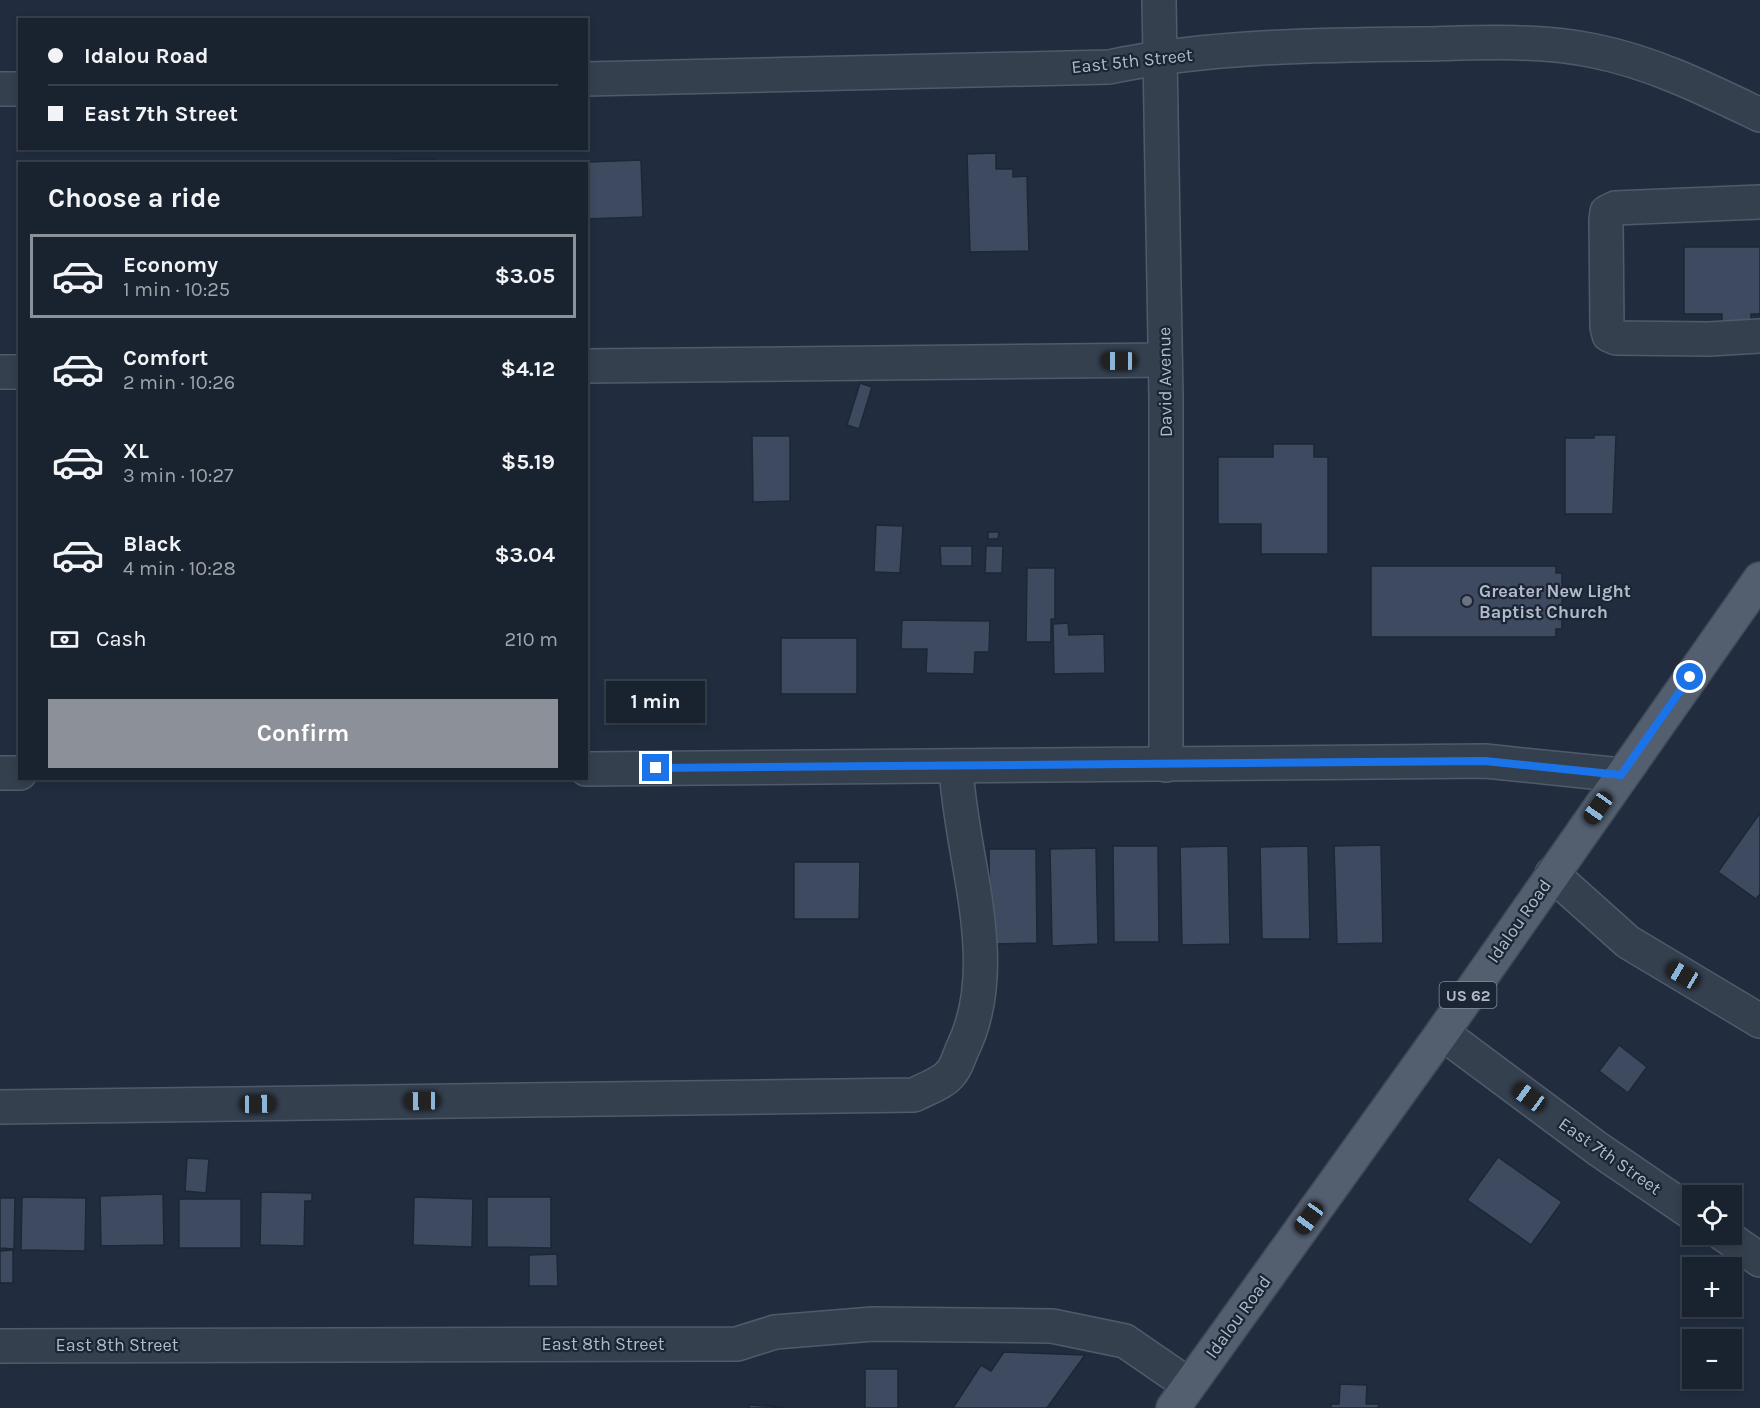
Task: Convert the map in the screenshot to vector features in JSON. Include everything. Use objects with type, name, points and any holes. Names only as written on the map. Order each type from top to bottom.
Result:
[{"type":"main road","name":"Idalou Road","points":[[1181,1397],[1442,1033],[1760,579]]},
{"type":"street","name":"David Avenue","points":[[1159,0],[1165,360],[1166,765]]},
{"type":"street","name":"East 5th Street","points":[[588,79],[1109,67],[1160,57],[1347,45],[1547,44],[1594,50],[1639,62],[1690,81],[1760,115]]},
{"type":"street","points":[[0,89],[18,89]]},
{"type":"street","points":[[1760,202],[1615,208],[1607,212],[1606,220],[1609,335],[1617,338],[1709,339],[1760,336]]},
{"type":"street","points":[[588,366],[1165,360]]},
{"type":"street","points":[[0,372],[18,372]]},
{"type":"street","points":[[588,769],[1485,761],[1621,775]]},
{"type":"street","points":[[0,1107],[914,1095],[950,1075],[971,1032],[981,986],[980,943],[957,800],[956,766]]},
{"type":"street","points":[[0,773],[18,773]]},
{"type":"street","points":[[1552,874],[1628,942],[1760,1021]]},
{"type":"street","name":"East 7th Street","points":[[1442,1033],[1598,1149],[1682,1206]]},
{"type":"street","points":[[1739,1245],[1760,1260]]},
{"type":"street","name":"East 8th Street","points":[[0,1346],[737,1344],[775,1332],[873,1324],[1052,1326],[1125,1341],[1181,1397]]},
{"type":"building","points":[[996,153],[996,169],[1013,169],[1013,177],[1027,176],[1029,251],[970,252],[967,154]]},
{"type":"building","points":[[435,159],[435,162],[392,162],[392,160]]},
{"type":"building","points":[[641,160],[643,217],[588,219],[588,162]]},
{"type":"building","points":[[1684,247],[1760,247],[1760,314],[1751,314],[1751,321],[1722,321],[1722,314],[1684,314]]},
{"type":"building","points":[[860,383],[872,387],[859,429],[847,425]]},
{"type":"building","points":[[1594,435],[1616,435],[1613,514],[1565,514],[1565,438],[1594,438]]},
{"type":"building","points":[[752,436],[790,436],[790,501],[753,502]]},
{"type":"building","points":[[1273,444],[1314,444],[1314,457],[1328,457],[1328,554],[1261,554],[1261,524],[1218,524],[1218,457],[1273,457]]},
{"type":"building","points":[[876,525],[903,526],[900,573],[874,572]]},
{"type":"building","points":[[988,532],[999,532],[998,539],[988,539]]},
{"type":"building","points":[[940,546],[972,546],[972,566],[941,566]]},
{"type":"building","points":[[986,546],[1003,546],[1002,573],[985,573]]},
{"type":"building","name":"Greater New Light Baptist Church","points":[[1371,566],[1556,566],[1556,573],[1562,573],[1562,629],[1556,629],[1556,637],[1371,637]]},
{"type":"building","points":[[1027,568],[1055,568],[1055,619],[1051,619],[1051,642],[1026,642]]},
{"type":"building","points":[[902,620],[990,621],[989,652],[975,652],[974,674],[926,673],[927,649],[901,649]]},
{"type":"building","points":[[1068,623],[1069,635],[1104,634],[1105,673],[1054,674],[1053,624]]},
{"type":"building","points":[[781,638],[857,638],[857,694],[781,694]]},
{"type":"building","points":[[1760,813],[1760,894],[1756,899],[1718,872]]},
{"type":"building","points":[[1381,845],[1383,943],[1337,944],[1334,846]]},
{"type":"building","points":[[1113,846],[1158,846],[1159,942],[1114,942]]},
{"type":"building","points":[[1228,846],[1230,944],[1182,945],[1180,847]]},
{"type":"building","points":[[1308,846],[1310,939],[1262,939],[1260,847]]},
{"type":"building","points":[[1096,848],[1098,944],[1052,946],[1050,849]]},
{"type":"building","points":[[989,849],[1036,849],[1037,943],[990,944]]},
{"type":"building","points":[[794,862],[860,862],[859,919],[794,919]]},
{"type":"building","points":[[1619,1045],[1647,1067],[1628,1093],[1599,1071]]},
{"type":"building","points":[[1498,1157],[1562,1202],[1531,1245],[1467,1200]]},
{"type":"building","points":[[187,1158],[209,1159],[206,1193],[185,1191]]},
{"type":"building","points":[[261,1192],[312,1193],[312,1201],[305,1201],[304,1246],[260,1245]]},
{"type":"building","points":[[163,1194],[164,1245],[101,1246],[100,1196]]},
{"type":"building","points":[[22,1197],[86,1198],[85,1251],[21,1250]]},
{"type":"building","points":[[414,1197],[473,1199],[472,1247],[413,1245]]},
{"type":"building","points":[[487,1197],[551,1197],[551,1248],[487,1247]]},
{"type":"building","points":[[0,1198],[15,1198],[14,1249],[0,1248]]},
{"type":"building","points":[[179,1199],[241,1199],[241,1248],[179,1248]]},
{"type":"building","points":[[13,1250],[13,1283],[0,1283],[0,1251]]},
{"type":"building","points":[[557,1254],[558,1286],[529,1286],[529,1255]]},
{"type":"building","points":[[1004,1352],[1085,1355],[1047,1408],[953,1408],[981,1365],[991,1371]]},
{"type":"building","points":[[865,1369],[898,1369],[898,1408],[865,1408]]},
{"type":"building","points":[[1340,1384],[1367,1385],[1366,1404],[1379,1404],[1378,1408],[1331,1408],[1331,1404],[1339,1404]]},
{"type":"building","points":[[749,1405],[783,1407],[783,1408],[749,1408]]},
{"type":"place","name":"Greater New Light Baptist Church","points":[[1467,601]]},
{"type":"route","points":[[656,768],[1485,761],[1621,775],[1690,677]]}]
